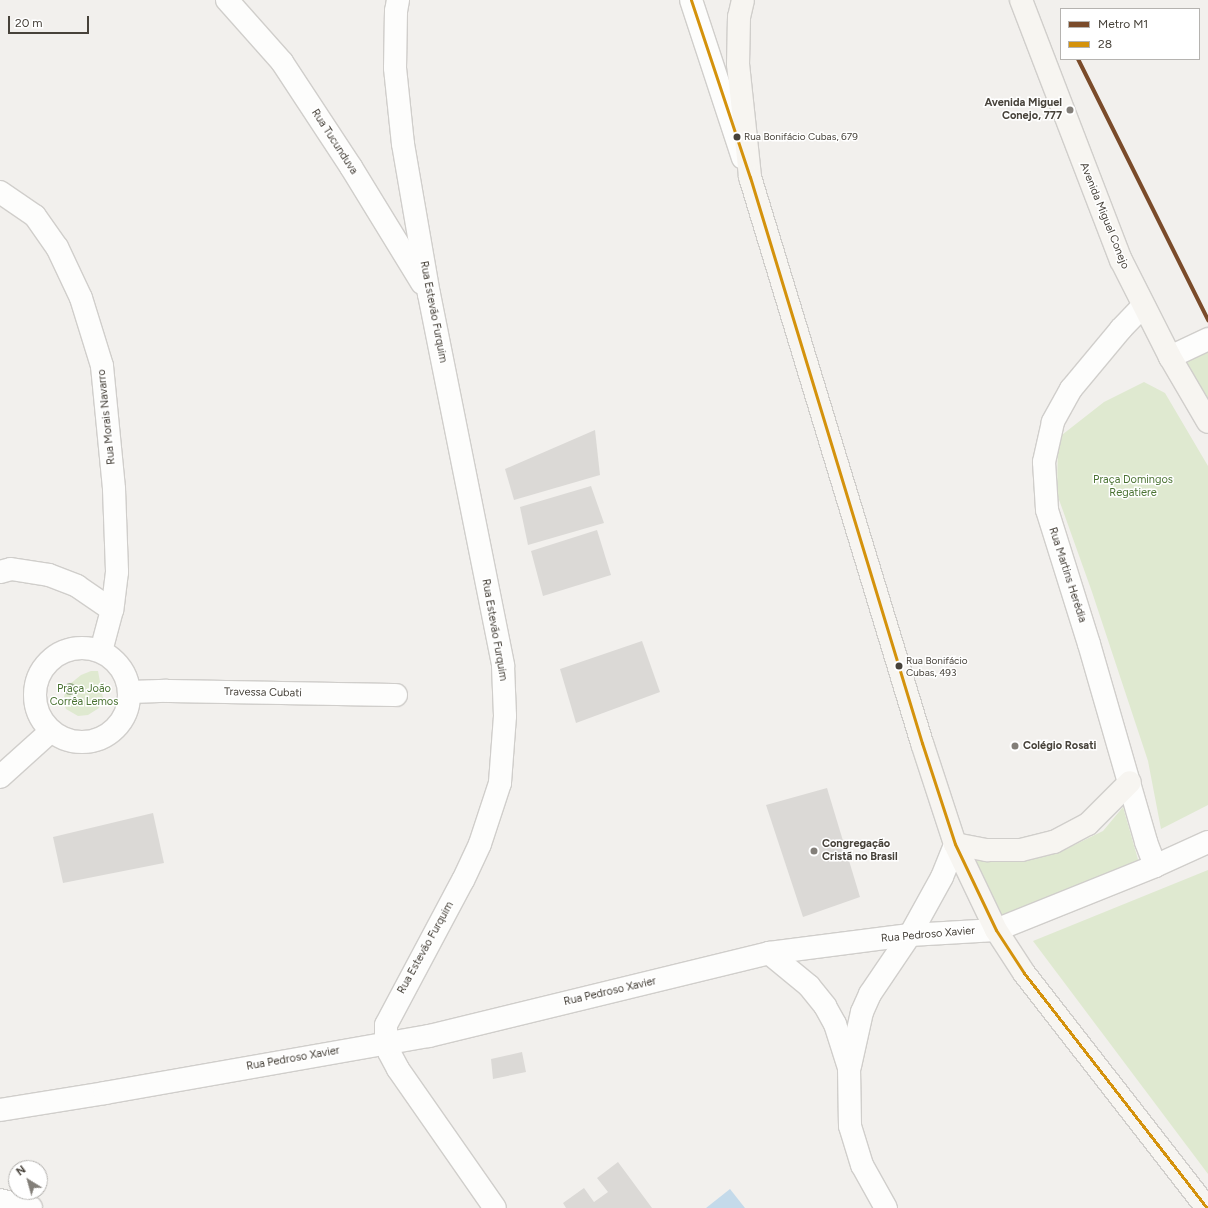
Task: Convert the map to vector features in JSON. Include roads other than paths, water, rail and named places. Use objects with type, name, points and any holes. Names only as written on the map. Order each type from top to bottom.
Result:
[{"type":"main road","points":[[743,0],[739,17],[738,64],[750,177],[919,735],[955,844],[996,930],[1024,973],[1207,1208]]},
{"type":"main road","name":"Avenida Miguel Conejo","points":[[1021,0],[1090,184],[1121,260],[1170,357],[1208,422]]},
{"type":"main road","points":[[955,844],[987,850],[1021,850],[1054,842],[1088,824],[1130,782]]},
{"type":"street","name":"Rua Tucunduva","points":[[227,0],[282,62],[351,166],[429,294]]},
{"type":"street","name":"Rua Estevão Furquim","points":[[398,0],[396,11],[395,68],[403,144],[429,294],[503,666],[505,716],[500,783],[480,844],[464,880],[386,1025],[386,1042],[389,1052],[398,1069],[495,1208]]},
{"type":"street","points":[[691,0],[750,177]]},
{"type":"street","name":"Rua Morais Navarro","points":[[0,192],[35,216],[57,247],[81,298],[102,366],[114,489],[117,572],[112,610],[101,651]]},
{"type":"street","name":"Rua Martins Herédia","points":[[1143,306],[1121,328],[1071,389],[1053,422],[1044,462],[1047,510],[1130,782],[1146,842],[1155,866]]},
{"type":"street","points":[[1170,357],[1208,339]]},
{"type":"street","points":[[0,572],[11,569],[49,575],[77,586],[112,610]]},
{"type":"street","points":[[74,647],[101,651],[121,667],[130,692],[126,714],[113,732],[92,742],[70,742],[50,732],[35,709],[35,682],[49,659],[74,647]]},
{"type":"street","name":"Travessa Cubati","points":[[130,692],[167,691],[396,695]]},
{"type":"street","points":[[0,777],[50,732]]},
{"type":"street","name":"Rua Pedroso Xavier","points":[[0,1110],[105,1093],[386,1042],[429,1036],[769,953],[910,935],[996,930],[1155,866],[1208,842]]},
{"type":"street","points":[[886,1208],[862,1165],[850,1126],[849,1068],[862,1012],[870,994],[910,935],[942,877],[955,844]]},
{"type":"street","points":[[769,953],[809,986],[825,1006],[835,1024],[849,1068]]},
{"type":"street","points":[[0,1200],[31,1208]]},
{"type":"water","points":[[730,1189],[745,1208],[706,1208]]},
{"type":"metro line","name":"M1","points":[[1078,60],[1208,320]]},
{"type":"place","name":"Avenida Miguel Conejo, 777","points":[[1070,110]]},
{"type":"place","name":"Rua Bonifácio Cubas, 679","points":[[737,137]]},
{"type":"place","name":"Rua Bonifácio Cubas, 493","points":[[899,666]]},
{"type":"place","name":"Colégio Rosati","points":[[1015,746]]},
{"type":"place","name":"Congregação Cristã no Brasil","points":[[814,851]]},
{"type":"park label","name":"Praça Domingos Regatiere","points":[[1133,487]]},
{"type":"park label","name":"Praça João Corrêa Lemos","points":[[84,696]]}]
